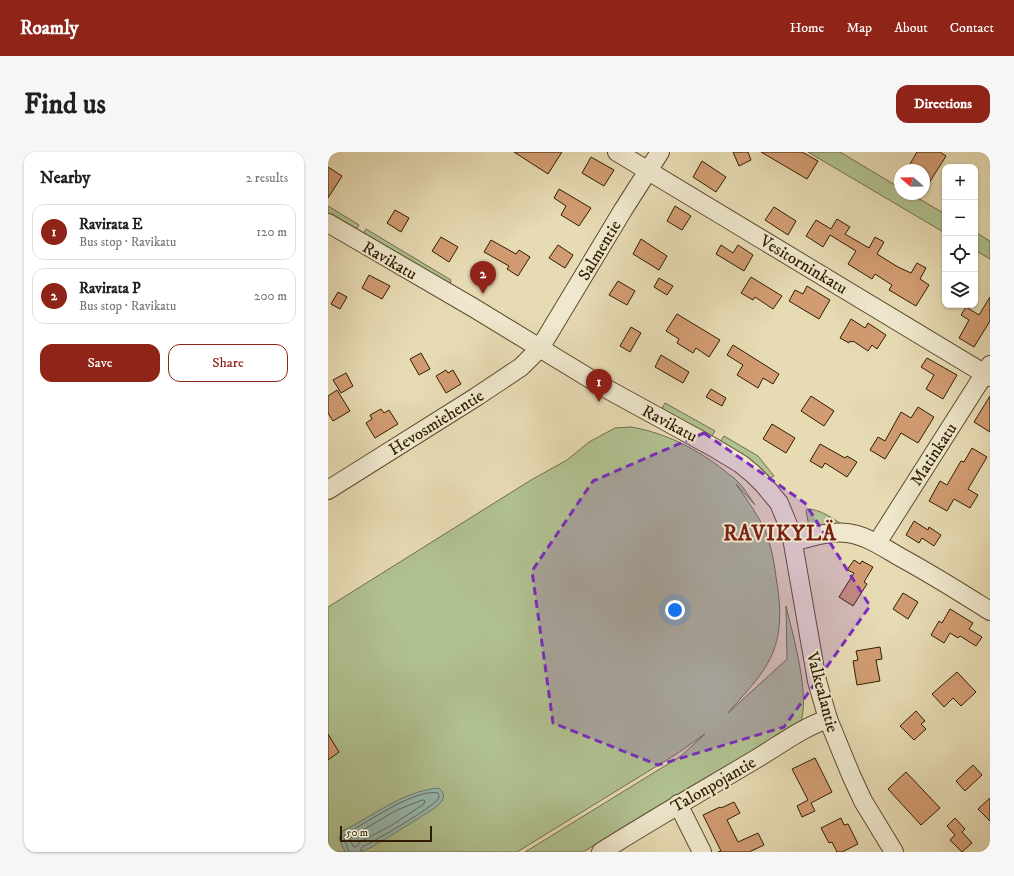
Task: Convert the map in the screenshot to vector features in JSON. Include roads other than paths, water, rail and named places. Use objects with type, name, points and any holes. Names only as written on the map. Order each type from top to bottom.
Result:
[{"type":"street","name":"Vesitorninkatu","points":[[617,152],[988,372]]},
{"type":"street","name":"Salmentie","points":[[540,348],[660,152]]},
{"type":"street","name":"Ravikatu","points":[[328,223],[474,308],[607,389],[741,464],[764,485],[779,503],[793,542]]},
{"type":"street","name":"Hevosmiehentie","points":[[328,490],[476,398],[520,367],[540,348]]},
{"type":"street","name":"Matinkatu","points":[[877,543],[988,372]]},
{"type":"street","points":[[793,542],[837,533],[849,533],[861,536],[877,543],[990,610]]},
{"type":"street","name":"Valkealantie","points":[[793,542],[817,682],[828,718],[845,763],[863,801],[894,852]]},
{"type":"street","name":"Talonpojantie","points":[[601,852],[678,804],[758,758],[806,728],[828,718]]},
{"type":"street","points":[[678,804],[702,852]]},
{"type":"water","points":[[438,788],[443,795],[440,804],[370,848],[360,852],[345,852],[339,838],[342,831],[400,799],[425,790]]},
{"type":"place","name":"Ravirata P","points":[[483,294]]},
{"type":"place","name":"Ravirata E","points":[[599,402]]},
{"type":"district","name":"RAVIKYLÄ","points":[[780,533]]}]
